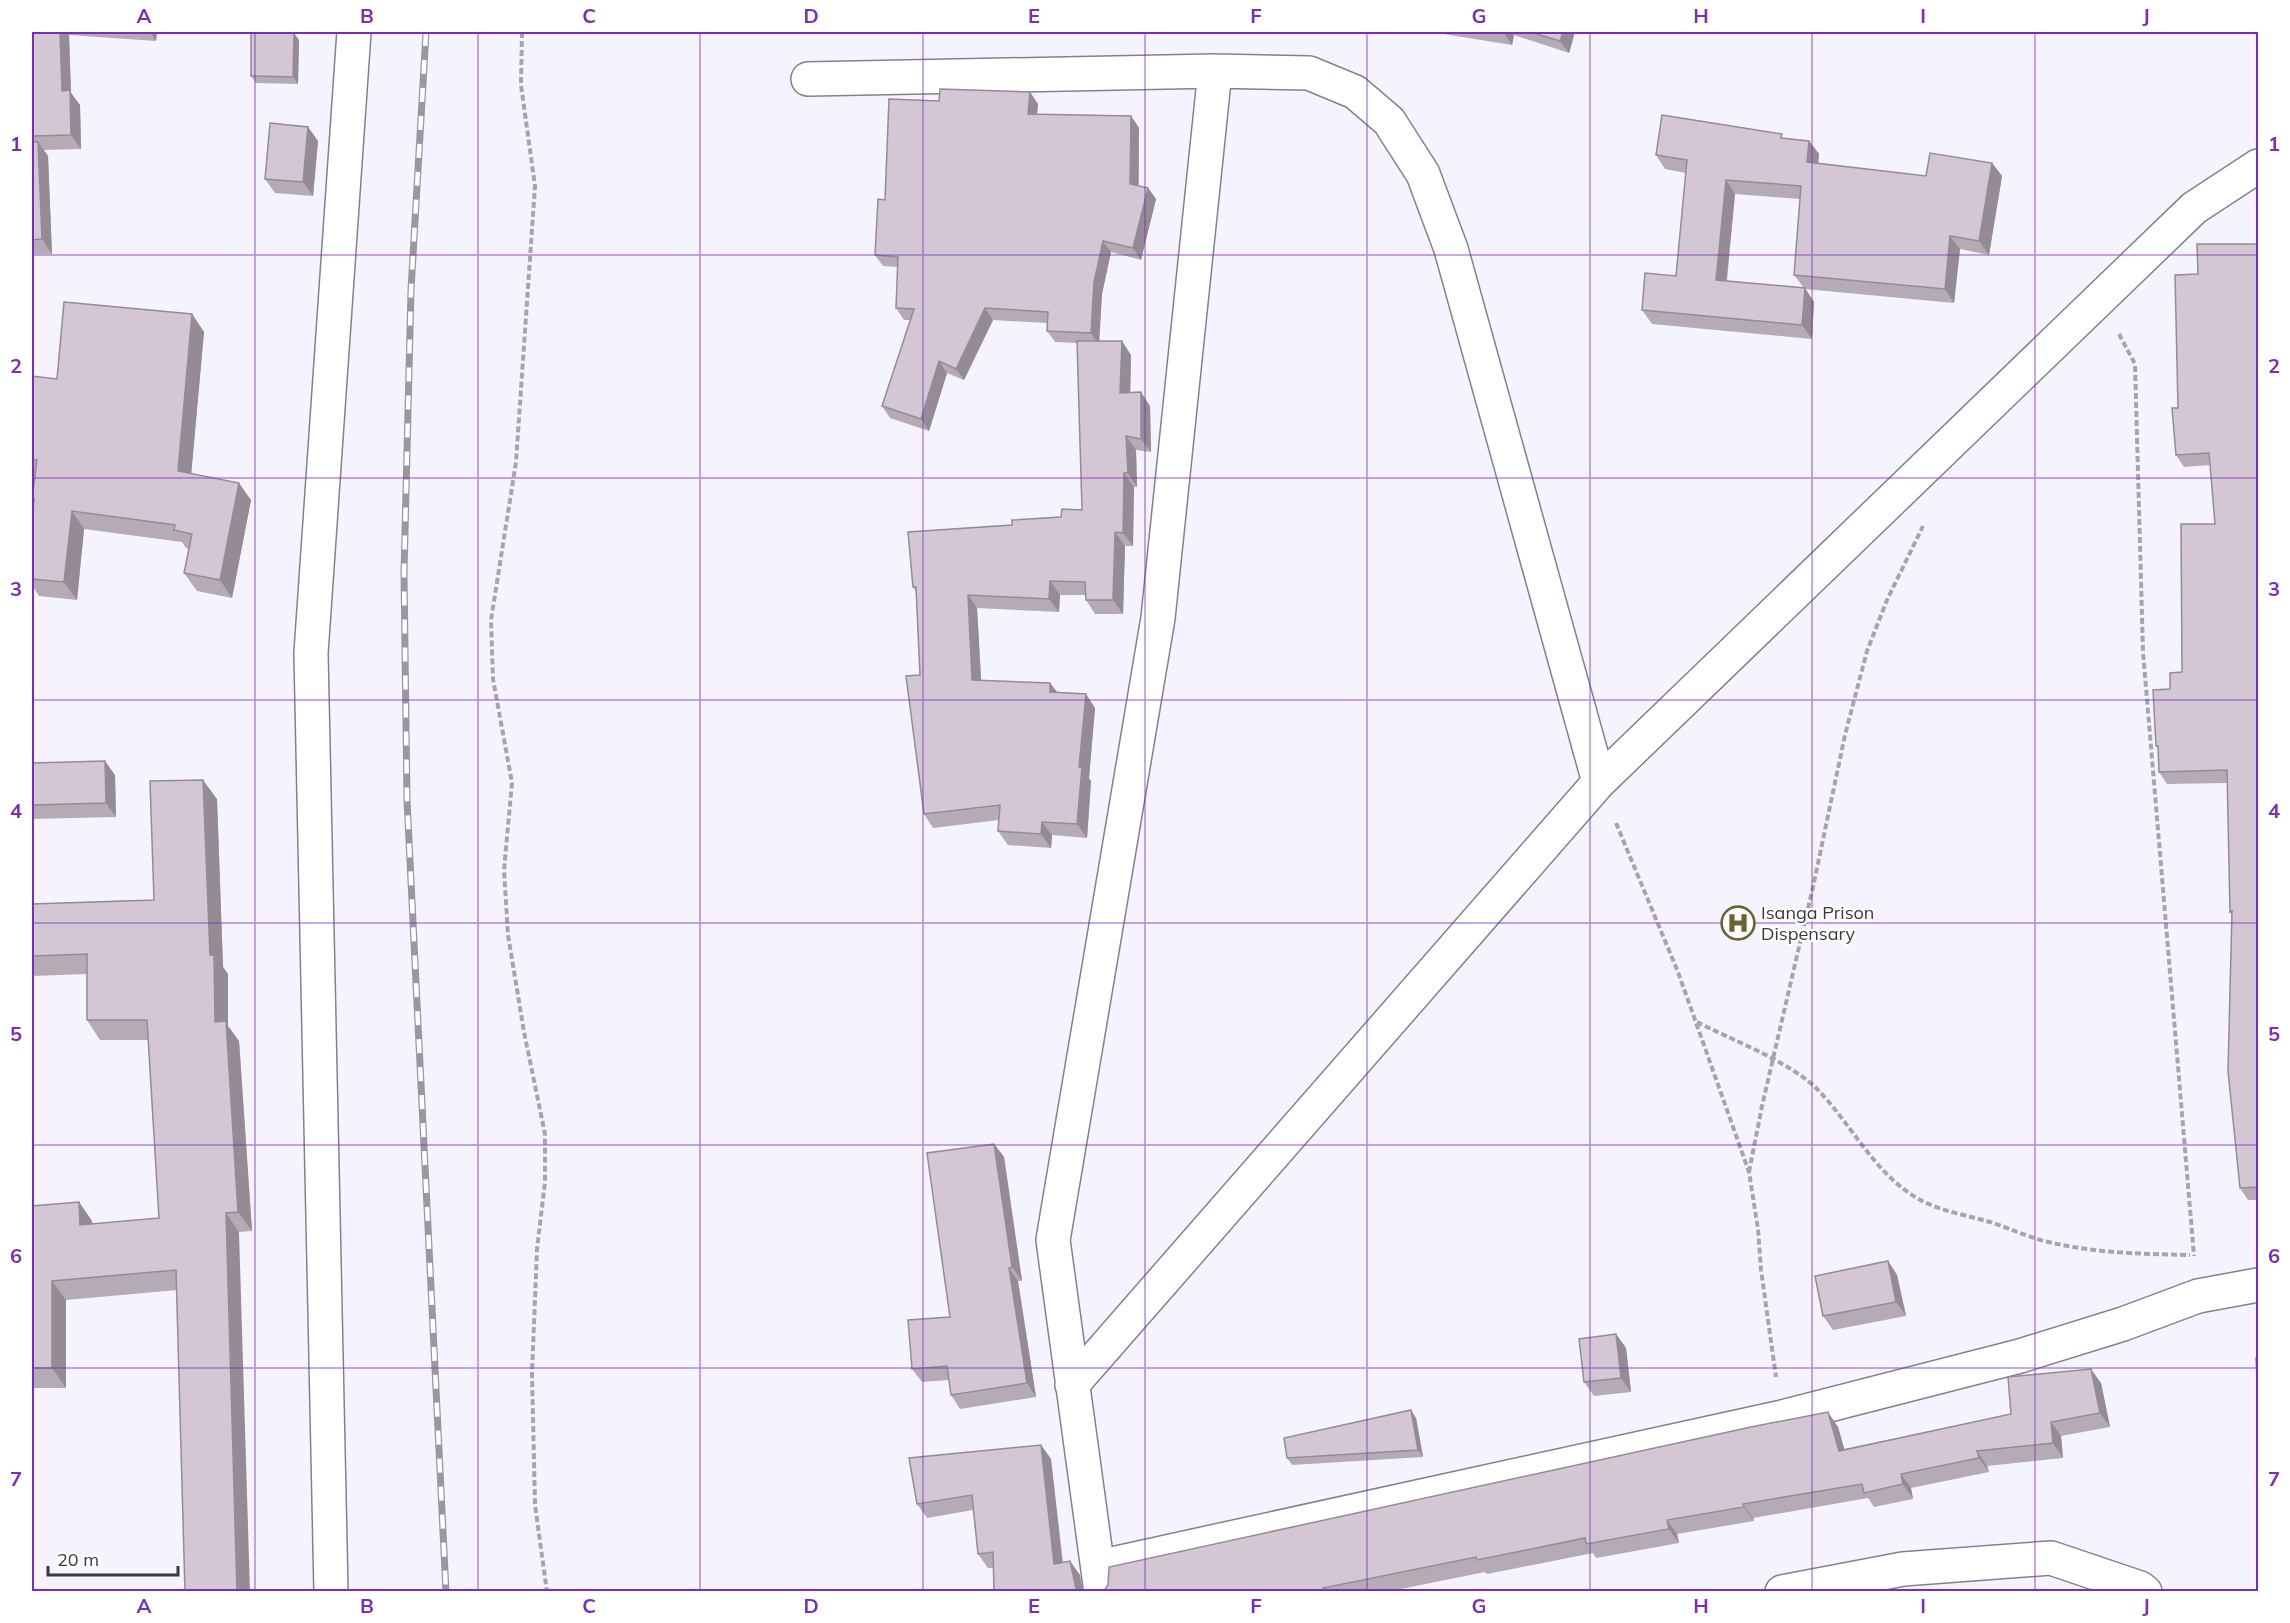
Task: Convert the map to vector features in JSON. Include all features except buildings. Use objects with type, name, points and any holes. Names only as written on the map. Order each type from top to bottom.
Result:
[{"type":"street","points":[[331,1592],[311,653],[354,32]]},
{"type":"street","points":[[1215,71],[1158,618],[1053,1240],[1100,1579],[1782,1417],[2020,1356],[2123,1324],[2198,1296],[2259,1285]]},
{"type":"street","points":[[808,79],[1215,71],[1309,73],[1355,92],[1389,121],[1423,174],[1450,249],[1599,782]]},
{"type":"street","points":[[1072,1385],[1599,782],[2194,208],[2259,165]]},
{"type":"street","points":[[1782,1592],[1903,1569],[2051,1558],[2140,1588],[2145,1592]]},
{"type":"path","points":[[522,32],[521,85],[535,186],[516,462],[491,620],[493,679],[512,783],[504,870],[508,935],[524,1032],[545,1134],[545,1182],[537,1249],[532,1374],[535,1505],[547,1592]]},
{"type":"path","points":[[2119,333],[2135,364],[2143,652],[2198,1296]]},
{"type":"path","points":[[1749,1172],[1845,735],[1867,651],[1887,600],[1923,526]]},
{"type":"path","points":[[1599,782],[1678,972],[1749,1172],[1782,1417]]},
{"type":"path","points":[[1696,1022],[1772,1060],[1813,1086],[1886,1173],[1917,1198],[1940,1209],[2000,1225],[2036,1239],[2077,1248],[2115,1253],[2194,1255]]},
{"type":"railway","points":[[426,32],[411,290],[404,573],[407,800],[446,1592]]},
{"type":"place","name":"Isanga Prison Dispensary","points":[[1738,923]]}]
